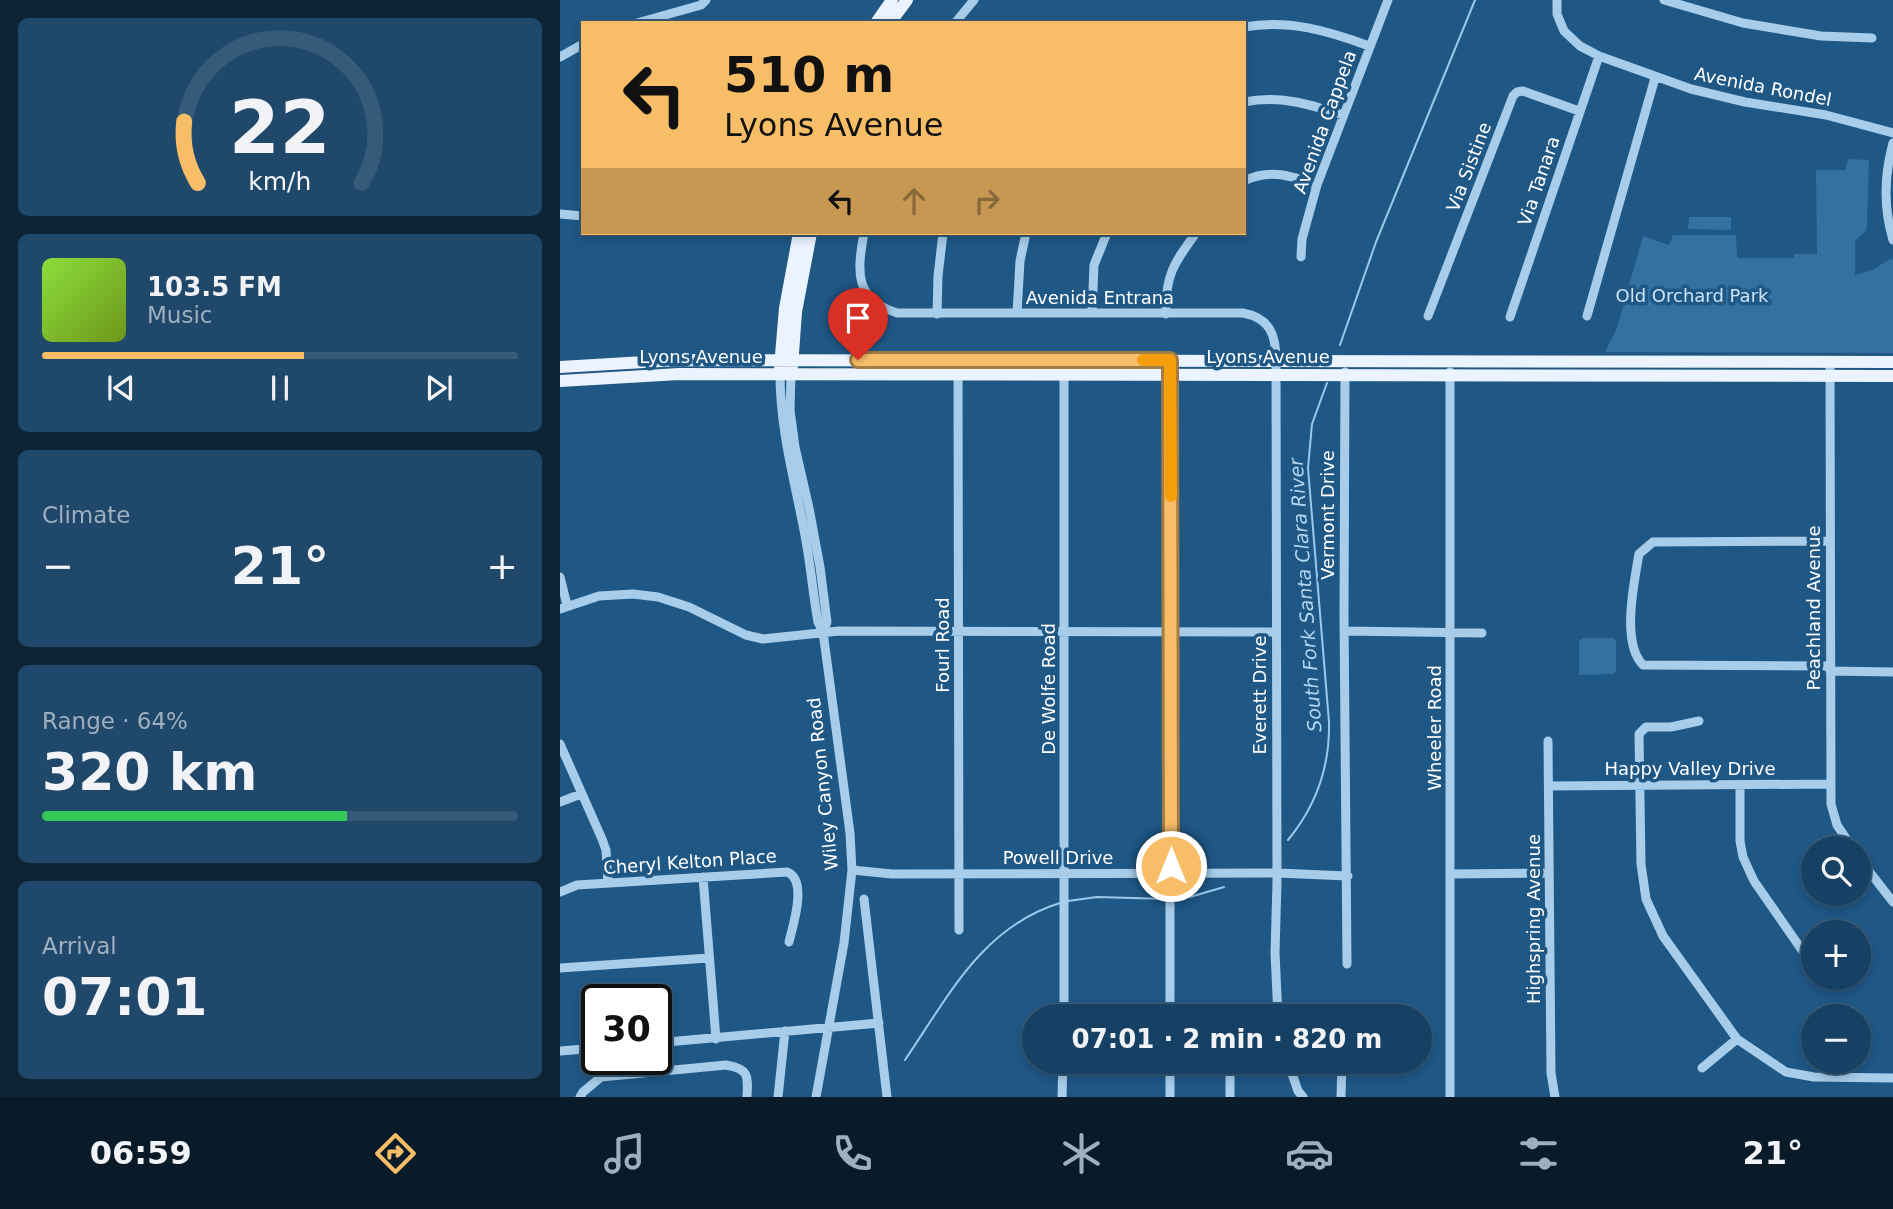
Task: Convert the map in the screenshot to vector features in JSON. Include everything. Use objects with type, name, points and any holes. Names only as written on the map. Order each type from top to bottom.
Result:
[{"type":"main road","points":[[877,21],[892,0]]},
{"type":"main road","points":[[891,21],[907,0]]},
{"type":"main road","name":"Wiley Canyon Road","points":[[786,368],[785,307],[799,235]]},
{"type":"main road","name":"Wiley Canyon Road","points":[[786,368],[811,235]]},
{"type":"main road","name":"Lyons Avenue","points":[[560,367],[678,360],[891,374],[1893,376]]},
{"type":"main road","points":[[891,374],[898,367],[922,366],[941,360]]},
{"type":"main road","name":"Lyons Avenue","points":[[560,381],[644,374],[941,360],[1893,362]]},
{"type":"street","points":[[644,21],[701,5],[706,0]]},
{"type":"street","points":[[957,21],[974,0]]},
{"type":"street","name":"Avenida Cappela","points":[[1301,257],[1301,239],[1317,185],[1388,0]]},
{"type":"street","name":"Avenida Rondel","points":[[1557,0],[1560,23],[1572,40],[1599,56],[1655,78],[1729,99],[1826,115],[1893,133]]},
{"type":"street","points":[[1664,0],[1743,23],[1821,36],[1872,38]]},
{"type":"street","points":[[1246,26],[1256,24],[1326,30],[1369,46]]},
{"type":"street","points":[[560,57],[581,45]]},
{"type":"street","name":"Via Tanara","points":[[1510,317],[1599,56]]},
{"type":"street","points":[[1587,316],[1655,78]]},
{"type":"street","name":"Via Sistine","points":[[1429,316],[1513,96],[1523,91],[1579,111]]},
{"type":"street","points":[[1246,102],[1278,99],[1304,102],[1343,115]]},
{"type":"street","points":[[1893,143],[1885,185],[1893,240]]},
{"type":"street","points":[[1246,180],[1268,174],[1283,174],[1317,185]]},
{"type":"street","points":[[560,214],[581,216]]},
{"type":"street","name":"Avenida Entrana","points":[[864,235],[859,262],[860,280],[868,296],[880,307],[898,313],[937,314],[1243,313],[1257,317],[1271,329],[1276,341],[1277,374]]},
{"type":"street","points":[[937,314],[943,235]]},
{"type":"street","points":[[1017,313],[1020,261],[1026,235]]},
{"type":"street","points":[[1092,313],[1094,265],[1106,235]]},
{"type":"street","points":[[1166,314],[1168,279],[1178,258],[1195,235]]},
{"type":"street","name":"Fourl Road","points":[[958,360],[959,930]]},
{"type":"street","name":"De Wolfe Road","points":[[1064,360],[1064,1004]]},
{"type":"street","points":[[1170,360],[1170,1004]]},
{"type":"street","name":"Vermont Drive","points":[[1346,360],[1344,631],[1347,964]]},
{"type":"street","name":"Wheeler Road","points":[[1450,360],[1450,1097]]},
{"type":"street","name":"Peachland Avenue","points":[[1830,362],[1831,784],[1833,815],[1844,836]]},
{"type":"street","name":"Wiley Canyon Road","points":[[786,368],[781,409],[786,452],[808,528],[819,601],[827,622],[823,632],[852,870],[844,943],[816,1097]]},
{"type":"street","name":"Everett Drive","points":[[1277,374],[1275,953],[1277,1004]]},
{"type":"street","points":[[1830,541],[1653,542],[1639,554],[1632,600],[1632,648],[1636,659],[1643,665],[1893,672]]},
{"type":"street","points":[[560,576],[563,607],[600,596],[633,594],[658,597],[689,607],[746,635],[764,639],[823,632],[1276,632]]},
{"type":"street","points":[[1344,631],[1482,633]]},
{"type":"street","points":[[1699,721],[1671,727],[1646,727],[1639,734],[1641,864],[1646,899],[1663,936],[1737,1039],[1786,1072],[1814,1077],[1893,1078]]},
{"type":"street","name":"Highspring Avenue","points":[[1548,741],[1551,1073],[1555,1097]]},
{"type":"street","points":[[560,744],[606,850],[608,883]]},
{"type":"street","name":"Happy Valley Drive","points":[[1549,786],[1831,784]]},
{"type":"street","points":[[1740,785],[1740,841],[1743,856],[1754,881],[1801,949]]},
{"type":"street","points":[[560,803],[580,794]]},
{"type":"street","name":"Powell Drive","points":[[852,870],[892,874],[1277,873],[1348,876]]},
{"type":"street","name":"Cheryl Kelton Place","points":[[560,892],[578,885],[787,872],[797,879],[797,908],[789,942]]},
{"type":"street","points":[[1450,874],[1549,873]]},
{"type":"street","points":[[1871,873],[1893,902]]},
{"type":"street","points":[[703,877],[716,1039]]},
{"type":"street","points":[[864,899],[887,1097]]},
{"type":"street","points":[[560,968],[709,958]]},
{"type":"street","points":[[672,1042],[879,1023]]},
{"type":"street","points":[[778,1097],[785,1031]]},
{"type":"street","points":[[1702,1068],[1737,1039]]},
{"type":"street","points":[[560,1051],[581,1049]]},
{"type":"street","points":[[580,1097],[601,1077],[610,1075],[726,1065],[741,1068],[746,1073],[747,1097]]},
{"type":"street","points":[[1062,1097],[1063,1074]]},
{"type":"street","points":[[1170,1074],[1170,1097]]},
{"type":"street","points":[[1230,1074],[1230,1097]]},
{"type":"street","points":[[1292,1074],[1303,1097]]},
{"type":"street","points":[[1341,1097],[1342,1074]]},
{"type":"green space","name":"Old Orchard Park","points":[[1848,159],[1869,160],[1867,224],[1866,231],[1855,241],[1855,275],[1872,270],[1892,258],[1893,261],[1893,353],[1605,352],[1617,328],[1643,236],[1669,245],[1673,235],[1736,235],[1737,258],[1794,258],[1794,254],[1817,254],[1816,170],[1845,170]]},
{"type":"green space","points":[[1689,217],[1731,217],[1731,230],[1688,229]]},
{"type":"green space","points":[[1583,638],[1616,640],[1614,674],[1579,675],[1579,641]]},
{"type":"waterway","name":"South Fork Santa Clara River","points":[[1340,345],[1376,242],[1475,0]]},
{"type":"waterway","name":"South Fork Santa Clara River","points":[[1288,840],[1314,799],[1324,770],[1329,738],[1308,468],[1312,424],[1327,383]]},
{"type":"waterway","name":"South Fork Santa Clara River","points":[[1173,899],[1224,887]]},
{"type":"waterway","name":"South Fork Santa Clara River","points":[[1068,901],[1097,897],[1167,899]]},
{"type":"waterway","name":"South Fork Santa Clara River","points":[[905,1060],[952,989],[988,947],[1033,914],[1060,903]]},
{"type":"slow traffic","points":[[1143,360],[1170,360],[1171,496]]},
{"type":"route","points":[[858,360],[1170,360],[1171,866]]}]
